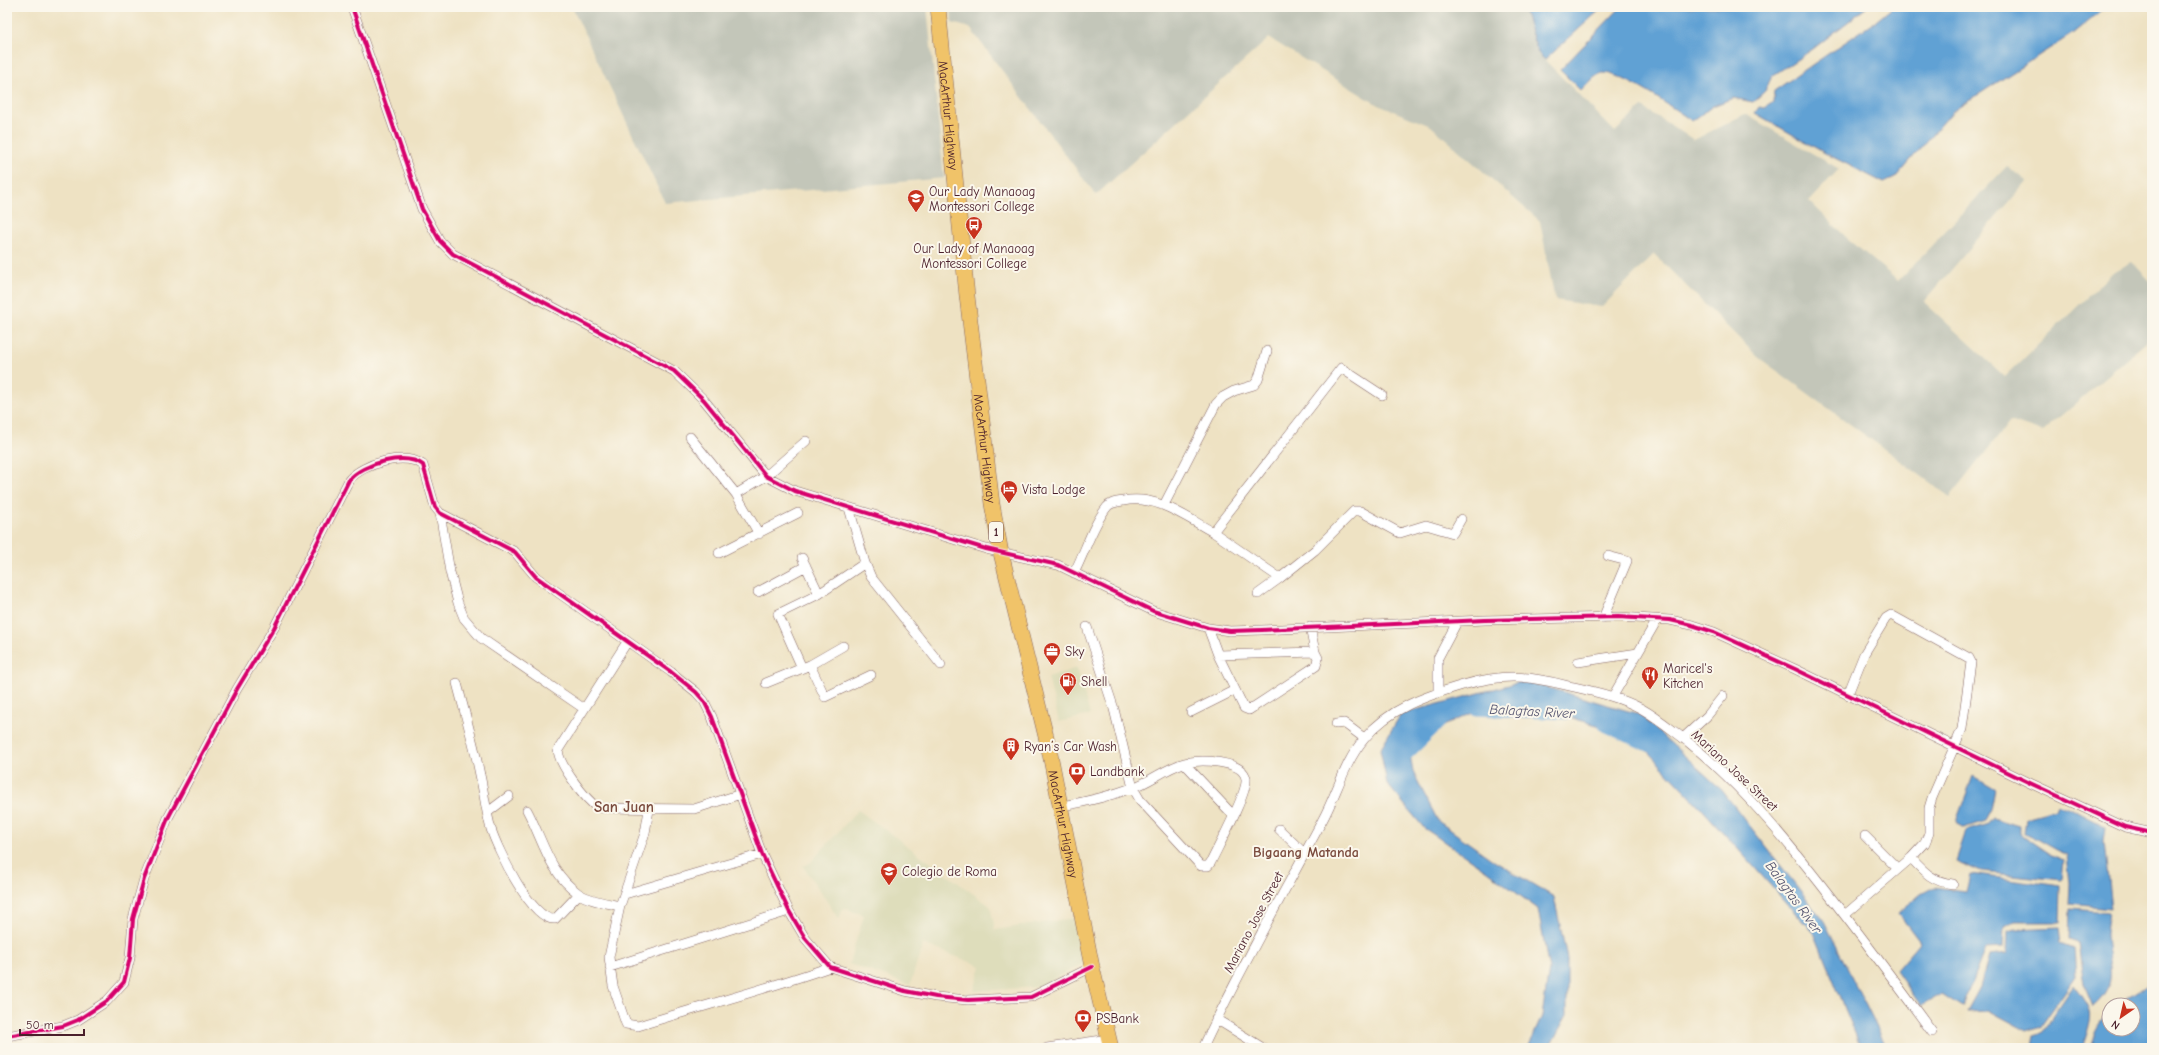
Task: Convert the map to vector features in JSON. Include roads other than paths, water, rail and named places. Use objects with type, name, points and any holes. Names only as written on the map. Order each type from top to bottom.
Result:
[{"type":"highway","name":"MacArthur Highway","points":[[938,7],[967,296],[992,504],[1001,553],[1062,806],[1092,967],[1110,1044]]},
{"type":"street","points":[[352,7],[422,209],[440,241],[453,254],[674,371],[704,400],[766,476],[795,491],[1001,553],[1046,562],[1074,573],[1152,611],[1208,628],[1230,631],[1618,617],[1692,625],[1714,632],[1848,694],[2032,784],[2125,826],[2152,833]]},
{"type":"street","points":[[1164,505],[1216,404],[1223,397],[1234,391],[1254,385],[1258,380],[1267,351]]},
{"type":"street","points":[[1213,532],[1341,368],[1382,395]]},
{"type":"street","points":[[690,437],[736,494],[759,534]]},
{"type":"street","points":[[736,494],[766,476],[806,441]]},
{"type":"street","points":[[7,1036],[63,1026],[78,1020],[107,1001],[124,982],[130,958],[133,919],[144,879],[168,818],[237,689],[274,628],[352,476],[364,467],[390,460],[409,459],[423,465],[435,507],[440,513],[515,552],[536,577],[671,672],[704,701],[741,794],[762,854],[789,911],[805,938],[830,967],[905,991],[936,997],[968,1000],[1031,997],[1092,967]]},
{"type":"street","points":[[1074,573],[1096,525],[1108,506],[1114,502],[1138,498],[1164,505],[1213,532],[1280,578]]},
{"type":"street","points":[[849,508],[865,563],[879,589],[942,665]]},
{"type":"street","points":[[1258,594],[1320,546],[1354,511],[1360,512],[1400,533],[1426,525],[1453,533],[1461,519]]},
{"type":"street","points":[[440,513],[450,572],[458,603],[464,618],[482,638],[583,708]]},
{"type":"street","points":[[719,553],[798,513]]},
{"type":"street","points":[[1603,618],[1627,561],[1608,556]]},
{"type":"street","points":[[758,592],[804,562],[819,594]]},
{"type":"street","points":[[865,563],[819,594],[778,614],[806,667],[825,697],[871,675]]},
{"type":"street","points":[[1846,914],[1911,858],[1925,843],[1928,833],[1929,808],[1932,798],[1956,747],[1963,722],[1971,669],[1969,658],[1895,616],[1886,618],[1872,640],[1848,694]]},
{"type":"street","points":[[1613,696],[1656,620]]},
{"type":"street","points":[[1438,692],[1438,658],[1457,622]]},
{"type":"street","points":[[1062,806],[1133,788],[1184,762],[1204,761],[1223,763],[1242,769],[1246,779],[1233,815],[1211,862],[1205,867],[1198,864],[1140,800],[1133,788],[1114,709],[1087,627]]},
{"type":"street","points":[[1208,628],[1218,655],[1235,690],[1244,708],[1249,710],[1316,666],[1318,658],[1315,652],[1310,627]]},
{"type":"street","points":[[627,642],[561,743],[558,750],[561,763],[591,803],[598,808],[649,810],[694,809],[741,794]]},
{"type":"street","points":[[766,683],[806,667],[843,646]]},
{"type":"street","points":[[1218,655],[1315,652]]},
{"type":"street","points":[[1578,662],[1638,653]]},
{"type":"street","name":"Mariano Jose Street","points":[[1203,1048],[1216,1018],[1331,805],[1348,762],[1364,738],[1388,716],[1438,692],[1490,678],[1513,676],[1554,682],[1613,696],[1642,709],[1684,738],[1705,756],[1760,810],[1846,914],[1932,1032]]},
{"type":"street","points":[[457,683],[491,828],[500,852],[530,904],[542,917],[549,920],[555,919],[579,894]]},
{"type":"street","points":[[1191,712],[1235,690]]},
{"type":"street","points":[[1684,738],[1707,716],[1724,696]]},
{"type":"street","points":[[1336,724],[1344,723],[1364,738]]},
{"type":"street","points":[[1184,762],[1233,815]]},
{"type":"street","points":[[488,812],[509,796]]},
{"type":"street","points":[[527,810],[556,870],[579,894],[620,906]]},
{"type":"street","points":[[649,810],[645,833],[620,906],[612,935],[609,957],[613,986],[623,1020],[626,1024],[634,1027],[777,985],[830,967]]},
{"type":"street","points":[[1279,829],[1305,854]]},
{"type":"street","points":[[1865,836],[1898,869]]},
{"type":"street","points":[[625,894],[762,854]]},
{"type":"street","points":[[1911,858],[1929,877],[1941,883],[1953,884]]},
{"type":"street","points":[[610,967],[789,911]]},
{"type":"street","points":[[1216,1018],[1263,1048]]},
{"type":"street","points":[[1047,1048],[1110,1044]]},
{"type":"water","points":[[1523,7],[1603,7],[1545,60],[1538,53]]},
{"type":"water","points":[[1621,7],[1867,7],[1813,49],[1772,76],[1765,91],[1753,102],[1733,98],[1713,106],[1692,121],[1648,92],[1621,78],[1602,73],[1594,78],[1581,91],[1560,70]]},
{"type":"water","points":[[1893,7],[2105,7],[2072,34],[1953,111],[1895,178],[1884,183],[1823,152],[1755,113],[1759,107],[1765,108],[1773,102],[1774,91],[1876,21]]},
{"type":"water","points":[[1520,682],[1528,682],[1639,714],[1721,789],[1824,921],[1887,1048],[1861,1048],[1815,935],[1701,808],[1632,735],[1523,704],[1475,712],[1421,736],[1410,755],[1413,772],[1438,821],[1494,861],[1554,897],[1567,958],[1567,1015],[1549,1048],[1528,1048],[1542,1016],[1549,970],[1538,909],[1487,871],[1424,828],[1387,784],[1380,749],[1401,714]]},
{"type":"water","points":[[1973,776],[1995,789],[1991,810],[1985,821],[1964,828],[1957,824],[1957,819]]},
{"type":"water","points":[[2057,805],[2067,807],[2106,827],[2104,842],[2111,908],[2069,904],[2070,884],[2067,855],[2024,833],[2026,818],[2055,810]]},
{"type":"water","points":[[1993,818],[2020,826],[2020,834],[2051,855],[2064,860],[2062,880],[1981,872],[1956,861],[1966,831],[1988,824]]},
{"type":"water","points":[[1970,874],[2061,886],[2060,922],[2014,922],[2004,927],[2003,948],[1985,949],[1962,1007],[1942,994],[1921,1006],[1896,970],[1920,942],[1898,913],[1921,894],[1934,887],[1966,891]]},
{"type":"water","points":[[2070,909],[2109,912],[2106,936],[2110,966],[2110,982],[2107,990],[2093,1007],[2084,985],[2078,943],[2069,940]]},
{"type":"water","points":[[2059,927],[2061,944],[2074,949],[2076,976],[2041,1026],[2027,1031],[1988,1010],[1967,1011],[1980,987],[1989,956],[2007,954],[2008,931],[2015,929]]},
{"type":"water","points":[[2152,981],[2152,1048],[2091,1048],[2093,1038],[2101,1022],[2101,1037],[2141,1037],[2141,997],[2128,997]]},
{"type":"water","points":[[2074,985],[2085,1000],[2091,1015],[2083,1048],[2033,1048],[2035,1035],[2042,1032]]},
{"type":"waterway","name":"Balagtas River","points":[[1476,708],[1566,712]]},
{"type":"waterway","name":"Balagtas River","points":[[1403,756],[1439,721]]},
{"type":"waterway","name":"Balagtas River","points":[[1606,725],[1653,746]]},
{"type":"place","name":"Our Lady Manaoag Montessori College","points":[[916,213]]},
{"type":"place","name":"Our Lady of Manaoag Montessori College","points":[[974,240]]},
{"type":"place","name":"Vista Lodge","points":[[1009,504]]},
{"type":"place","name":"Sky","points":[[1052,666]]},
{"type":"place","name":"Maricel's Kitchen","points":[[1650,690]]},
{"type":"place","name":"Shell","points":[[1068,696]]},
{"type":"place","name":"Ryan’s Car Wash","points":[[1011,761]]},
{"type":"place","name":"Landbank","points":[[1077,786]]},
{"type":"place","name":"Colegio de Roma","points":[[889,886]]},
{"type":"place","name":"PSBank","points":[[1083,1033]]},
{"type":"district","name":"San Juan","points":[[624,807]]},
{"type":"district","name":"Bigaang Matanda","points":[[1306,852]]}]
